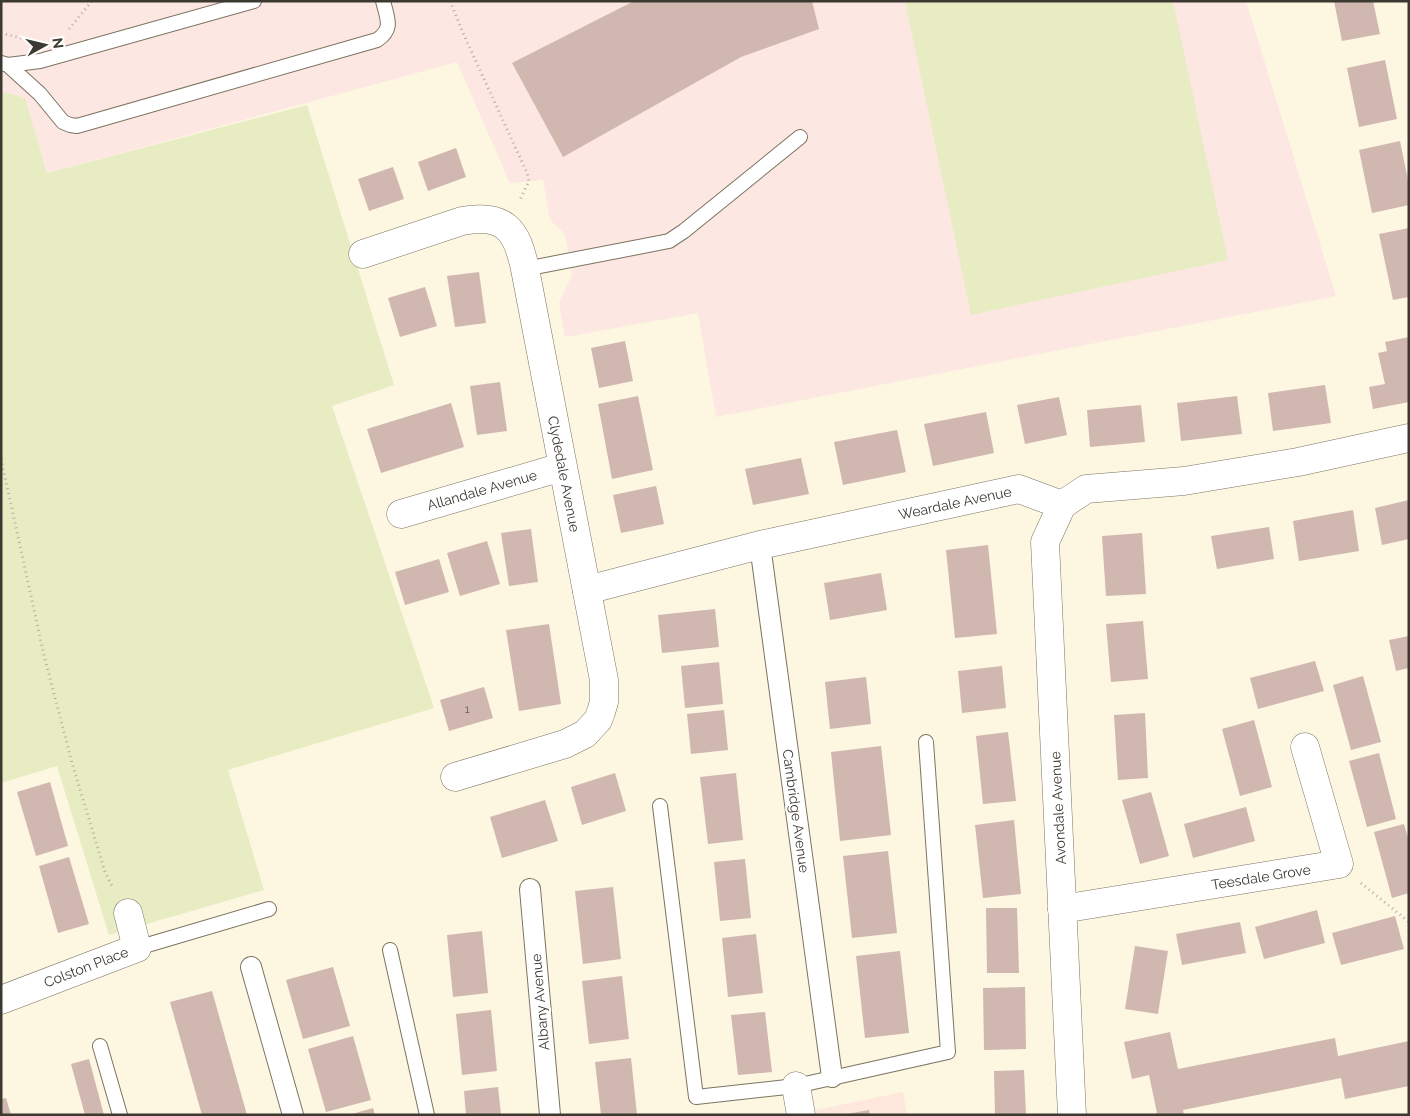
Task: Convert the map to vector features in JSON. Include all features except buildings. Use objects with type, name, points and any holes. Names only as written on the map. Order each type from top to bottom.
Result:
[{"type":"street","points":[[363,254],[476,218],[487,218],[507,227]]},
{"type":"street","name":"Clydedale Avenue","points":[[455,777],[565,744],[586,734],[598,720],[604,702],[604,680],[525,269],[518,240],[507,227]]},
{"type":"street","points":[[1062,505],[1086,489],[1184,482],[1298,462],[1409,438]]},
{"type":"street","name":"Allandale Avenue","points":[[401,514],[562,467]]},
{"type":"street","name":"Weardale Avenue","points":[[587,590],[760,545],[1019,488],[1062,505]]},
{"type":"street","name":"Avondale Avenue","points":[[1062,505],[1045,542],[1072,1115]]},
{"type":"street","name":"Cambridge Avenue","points":[[760,545],[832,1077]]},
{"type":"street","points":[[1305,747],[1339,864]]},
{"type":"street","name":"Teesdale Grove","points":[[1062,909],[1339,864]]},
{"type":"street","name":"Albany Avenue","points":[[530,889],[550,1115]]},
{"type":"street","name":"Colston Place","points":[[1,1000],[137,948],[128,913]]},
{"type":"street","points":[[251,967],[293,1115]]},
{"type":"street","points":[[796,1086],[801,1115]]},
{"type":"lane","points":[[4,64],[40,61],[254,1]]},
{"type":"lane","points":[[4,64],[40,94],[63,122],[77,126],[377,40],[385,35],[388,29],[388,21],[382,1]]},
{"type":"lane","points":[[525,269],[669,241],[800,137]]},
{"type":"lane","points":[[660,806],[696,1097],[796,1086],[948,1052],[926,742]]},
{"type":"lane","points":[[137,948],[270,909]]},
{"type":"lane","points":[[390,950],[427,1115]]},
{"type":"lane","points":[[100,1046],[120,1115]]},
{"type":"path","points":[[64,31],[71,26],[92,1]]},
{"type":"path","points":[[450,1],[527,173],[529,181],[507,227]]},
{"type":"path","points":[[1,33],[31,40]]},
{"type":"path","points":[[1,459],[42,646],[72,763],[105,872],[128,913]]},
{"type":"path","points":[[1339,864],[1409,922]]},
{"type":"shaded area","points":[[1,1],[1246,1],[1336,296],[716,417],[698,313],[565,337],[559,303],[572,275],[565,234],[550,220],[543,180],[510,183],[457,62],[47,173],[25,99],[1,91]]},
{"type":"shaded area","points":[[903,1092],[907,1115],[792,1115]]},
{"type":"green space","points":[[905,1],[1173,1],[1228,260],[971,315]]},
{"type":"green space","points":[[1,91],[25,98],[47,173],[307,105],[394,385],[332,406],[434,708],[228,770],[264,890],[109,935],[57,766],[1,783]]}]
